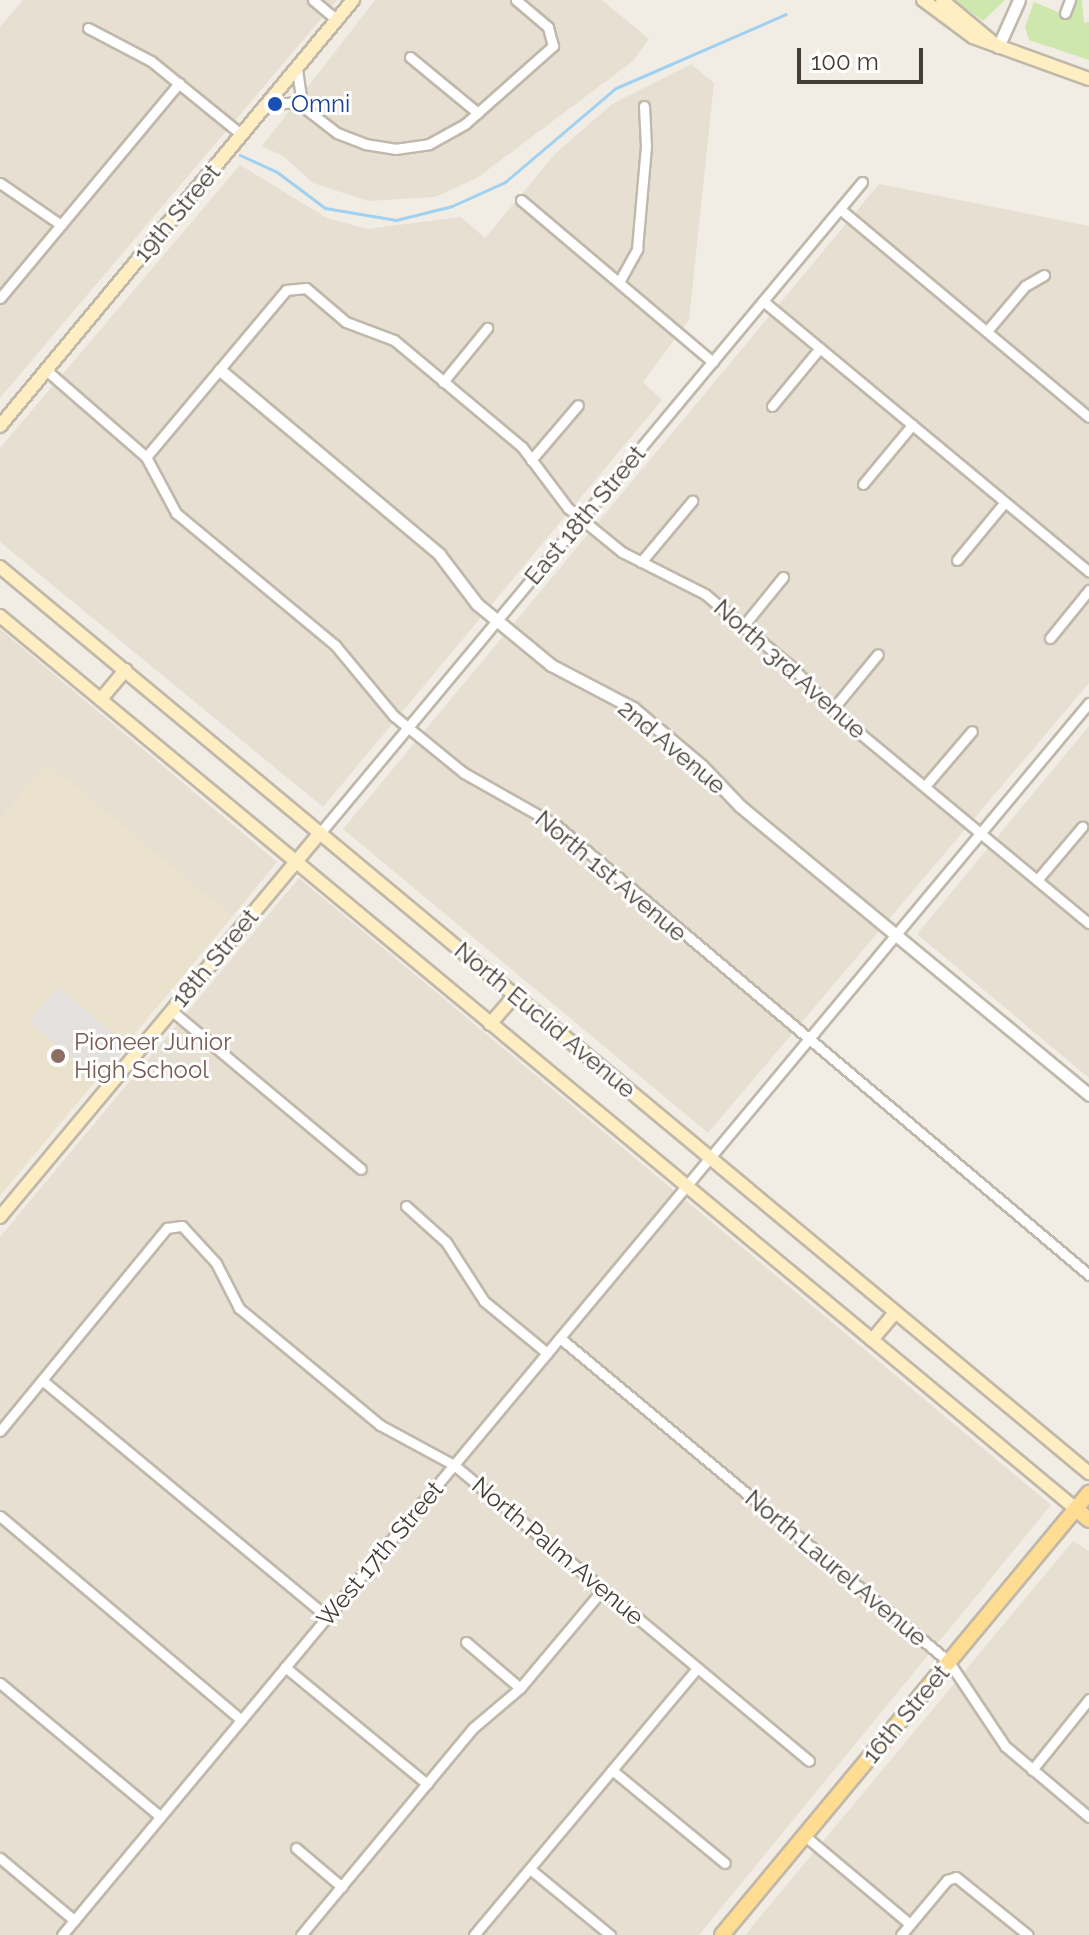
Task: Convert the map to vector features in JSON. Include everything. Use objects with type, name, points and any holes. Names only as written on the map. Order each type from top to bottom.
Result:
[{"type":"main road","name":"19th Street","points":[[0,426],[353,0]]},
{"type":"main road","points":[[923,0],[973,37],[1089,79]]},
{"type":"main road","points":[[942,0],[998,47]]},
{"type":"main road","name":"North Euclid Avenue","points":[[0,567],[1089,1473]]},
{"type":"main road","name":"North Euclid Avenue","points":[[0,616],[1089,1520]]},
{"type":"main road","points":[[101,699],[125,670]]},
{"type":"main road","name":"East 18th Street","points":[[308,848],[320,833]]},
{"type":"main road","name":"18th Street","points":[[0,1217],[308,848]]},
{"type":"main road","points":[[490,1024],[515,995]]},
{"type":"main road","points":[[872,1340],[895,1313]]},
{"type":"main road","name":"16th Street","points":[[722,1935],[1089,1493]]},
{"type":"street","points":[[313,0],[337,20]]},
{"type":"street","points":[[267,105],[286,101],[302,105],[350,139],[395,149],[445,137],[478,113],[548,52],[554,40],[548,27],[516,0]]},
{"type":"street","points":[[998,47],[1019,0]]},
{"type":"street","points":[[1065,13],[1070,0]]},
{"type":"street","points":[[88,28],[136,50],[242,135]]},
{"type":"street","points":[[410,57],[478,113]]},
{"type":"street","points":[[297,69],[302,105]]},
{"type":"street","points":[[0,298],[179,83]]},
{"type":"street","points":[[619,282],[637,249],[646,146],[644,106]]},
{"type":"street","name":"East 18th Street","points":[[320,833],[862,182]]},
{"type":"street","points":[[0,183],[61,225]]},
{"type":"street","points":[[521,200],[713,362]]},
{"type":"street","points":[[840,209],[1089,417]]},
{"type":"street","points":[[987,331],[1025,286],[1044,275]]},
{"type":"street","name":"North 3rd Avenue","points":[[220,370],[286,290],[297,286],[346,322],[394,340],[522,447],[553,492],[581,519],[641,562],[705,594],[744,625],[832,710],[1089,923]]},
{"type":"street","points":[[763,301],[1089,572]]},
{"type":"street","points":[[443,382],[487,328]]},
{"type":"street","points":[[772,406],[820,348]]},
{"type":"street","name":"North 1st Avenue","points":[[46,370],[146,457],[176,513],[335,645],[377,700],[408,727],[464,773],[556,825],[807,1041],[1089,1275]]},
{"type":"street","points":[[146,457],[220,370]]},
{"type":"street","name":"2nd Avenue","points":[[220,370],[439,554],[477,604],[551,665],[633,708],[702,766],[740,806],[1089,1095]]},
{"type":"street","points":[[531,460],[578,405]]},
{"type":"street","points":[[863,484],[912,425]]},
{"type":"street","points":[[641,562],[692,501]]},
{"type":"street","points":[[957,560],[1005,502]]},
{"type":"street","points":[[744,625],[783,577]]},
{"type":"street","points":[[1050,638],[1089,590]]},
{"type":"street","points":[[832,710],[878,654]]},
{"type":"street","name":"West 17th Street","points":[[62,1935],[1089,703]]},
{"type":"street","points":[[925,786],[972,731]]},
{"type":"street","points":[[1037,880],[1082,827]]},
{"type":"street","points":[[172,1011],[361,1169]]},
{"type":"street","points":[[406,1206],[446,1242],[484,1301],[547,1353]]},
{"type":"street","name":"North Palm Avenue","points":[[42,1380],[167,1228],[182,1226],[216,1263],[239,1308],[380,1425],[454,1465],[809,1761]]},
{"type":"street","name":"North Laurel Avenue","points":[[560,1338],[949,1662],[989,1727],[1032,1770],[1089,1817]]},
{"type":"street","points":[[0,1431],[42,1380],[327,1617]]},
{"type":"street","points":[[0,1516],[241,1720]]},
{"type":"street","points":[[301,1935],[473,1728],[520,1688],[603,1589]]},
{"type":"street","points":[[466,1642],[520,1688]]},
{"type":"street","points":[[285,1667],[427,1784]]},
{"type":"street","points":[[474,1935],[697,1668]]},
{"type":"street","points":[[0,1683],[161,1817]]},
{"type":"street","points":[[1032,1770],[1089,1699]]},
{"type":"street","points":[[612,1770],[725,1863]]},
{"type":"street","points":[[805,1836],[910,1924]]},
{"type":"street","points":[[296,1848],[342,1887]]},
{"type":"street","points":[[0,1858],[74,1920]]},
{"type":"street","points":[[530,1869],[610,1935]]},
{"type":"street","points":[[901,1935],[947,1880],[956,1877],[1028,1935]]},
{"type":"shaded area","points":[[23,0],[337,0],[0,398],[0,27]]},
{"type":"shaded area","points":[[375,0],[602,0],[649,39],[633,61],[477,178],[435,197],[368,201],[313,183],[283,156],[262,146]]},
{"type":"shaded area","points":[[691,64],[714,83],[689,320],[643,382],[662,400],[323,807],[0,542],[0,448],[240,165],[327,218],[367,229],[461,217],[485,238],[555,154],[612,104]]},
{"type":"shaded area","points":[[879,184],[1089,226],[1089,683],[708,1133],[343,829]]},
{"type":"shaded area","points":[[0,629],[277,862],[232,917],[47,764],[0,820]]},
{"type":"shaded area","points":[[1089,726],[1089,1078],[917,934]]},
{"type":"shaded area","name":"Pioneer Junior High School","points":[[47,763],[232,917],[0,1196],[0,820]]},
{"type":"shaded area","points":[[299,878],[1051,1505],[699,1935],[0,1935],[0,1237]]},
{"type":"shaded area","points":[[58,987],[128,1045],[99,1080],[29,1021]]},
{"type":"shaded area","points":[[1073,1541],[1089,1551],[1089,1935],[745,1935]]},
{"type":"green space","points":[[954,0],[1005,0],[983,21]]},
{"type":"green space","points":[[1066,0],[1082,0],[1084,23],[1089,22],[1089,60],[1029,40],[1025,27],[1034,2],[1060,13]]},
{"type":"waterway","points":[[240,155],[277,172],[325,208],[396,220],[452,206],[505,182],[616,88],[786,14]]},
{"type":"place","name":"Omni","points":[[275,104]]},
{"type":"place","name":"Pioneer Junior High School","points":[[58,1056]]}]
